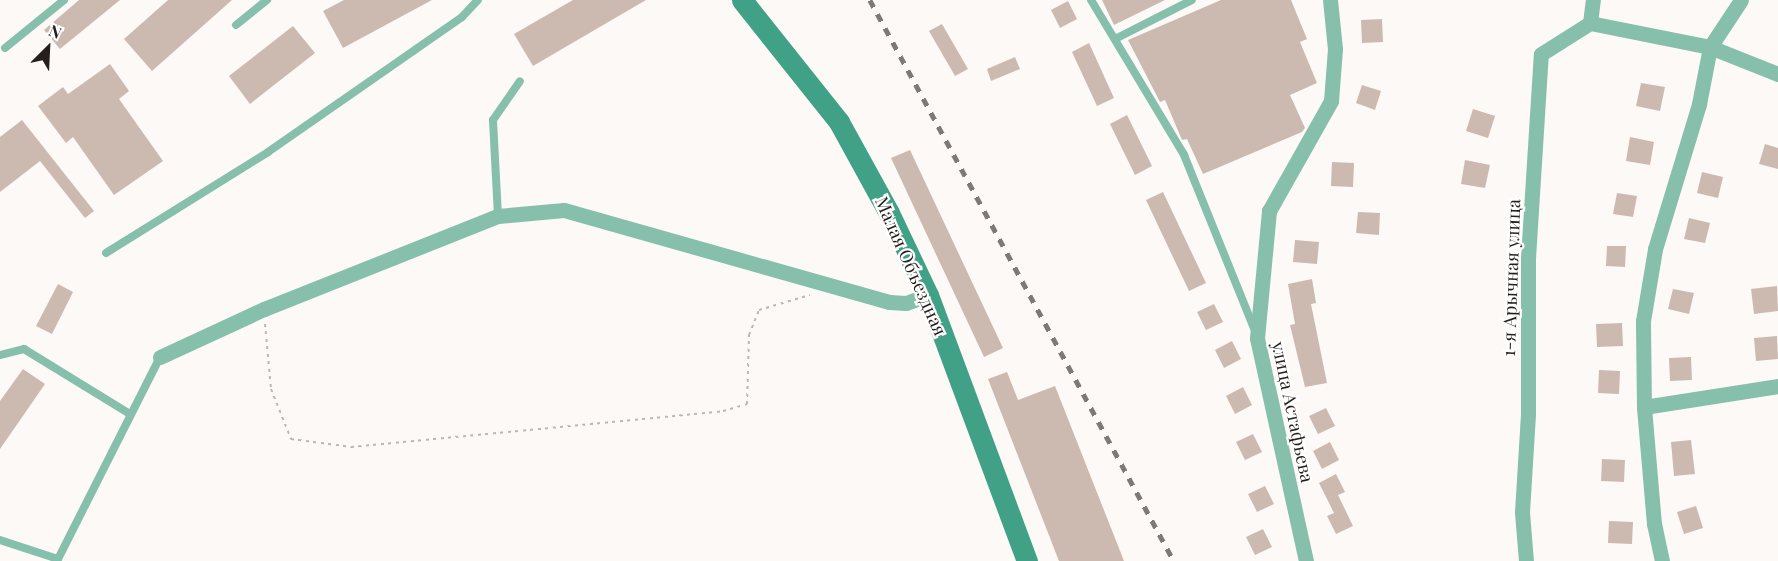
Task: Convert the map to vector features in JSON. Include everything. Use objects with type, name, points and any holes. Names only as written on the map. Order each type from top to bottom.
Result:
[{"type":"main road","name":"Малая Объездная","points":[[742,0],[839,122],[889,213],[928,295],[1028,561]]},
{"type":"street","name":"улица Астафьева","points":[[1306,561],[1257,338],[1269,211],[1331,100],[1335,49],[1330,0]]},
{"type":"street","points":[[1593,0],[1590,23],[1710,47],[1778,74]]},
{"type":"street","points":[[1662,561],[1653,524],[1644,407],[1643,321],[1654,249],[1699,104],[1710,47],[1741,0]]},
{"type":"street","name":"1-я Арычная улица","points":[[1527,561],[1522,513],[1528,414],[1528,258],[1542,54],[1590,23]]},
{"type":"street","points":[[160,357],[264,309],[498,216],[564,210],[889,302],[906,303],[928,295]]},
{"type":"street","points":[[1644,407],[1778,386]]},
{"type":"lane","points":[[5,48],[64,0]]},
{"type":"lane","points":[[236,25],[267,0]]},
{"type":"lane","points":[[106,253],[268,152],[462,17],[478,0]]},
{"type":"lane","points":[[1091,0],[1184,155],[1257,338]]},
{"type":"lane","points":[[1114,39],[1192,0]]},
{"type":"lane","points":[[498,216],[493,120],[520,81]]},
{"type":"lane","points":[[0,355],[24,349],[130,414]]},
{"type":"lane","points":[[0,540],[58,560],[160,357]]},
{"type":"path","points":[[264,309],[271,388],[291,439],[351,447],[723,411],[747,404],[749,335],[759,310],[808,298],[818,283]]},
{"type":"building","points":[[79,0],[120,0],[60,49],[44,30]]},
{"type":"building","points":[[168,0],[232,0],[152,71],[124,39]]},
{"type":"building","points":[[344,0],[432,0],[343,48],[323,11]]},
{"type":"building","points":[[573,0],[646,0],[533,66],[514,34]]},
{"type":"building","points":[[1102,0],[1165,0],[1114,25]]},
{"type":"building","points":[[1221,0],[1291,0],[1307,39],[1300,42],[1317,83],[1290,95],[1305,128],[1302,132],[1203,174],[1187,139],[1182,140],[1165,100],[1160,102],[1128,40]]},
{"type":"building","points":[[1068,1],[1077,19],[1060,28],[1051,10]]},
{"type":"building","points":[[1382,19],[1383,42],[1362,43],[1361,20]]},
{"type":"building","points":[[942,24],[968,69],[955,76],[929,31]]},
{"type":"building","points":[[293,26],[315,53],[250,104],[229,76]]},
{"type":"building","points":[[1089,43],[1114,98],[1097,106],[1072,52]]},
{"type":"building","points":[[1015,57],[1020,69],[991,81],[987,69]]},
{"type":"building","points":[[110,64],[129,91],[119,99],[163,161],[114,195],[73,137],[66,143],[38,106],[63,87],[68,94]]},
{"type":"building","points":[[1641,83],[1665,87],[1660,111],[1636,106]]},
{"type":"building","points":[[1362,85],[1381,91],[1375,110],[1356,103]]},
{"type":"building","points":[[1473,109],[1495,116],[1488,138],[1466,131]]},
{"type":"building","points":[[1127,115],[1152,166],[1135,175],[1110,124]]},
{"type":"building","points":[[22,120],[94,211],[85,218],[40,161],[0,192],[0,137]]},
{"type":"building","points":[[1630,137],[1654,142],[1650,165],[1626,161]]},
{"type":"building","points":[[1765,144],[1778,148],[1778,169],[1759,164]]},
{"type":"building","points":[[910,150],[1003,348],[984,357],[891,158]]},
{"type":"building","points":[[1465,160],[1490,165],[1485,188],[1461,184]]},
{"type":"building","points":[[1332,162],[1354,163],[1353,187],[1331,186]]},
{"type":"building","points":[[1702,172],[1723,177],[1718,198],[1697,193]]},
{"type":"building","points":[[1163,192],[1206,283],[1189,291],[1146,200]]},
{"type":"building","points":[[1617,193],[1637,196],[1633,217],[1613,214]]},
{"type":"building","points":[[1358,212],[1380,213],[1379,235],[1356,233]]},
{"type":"building","points":[[1689,218],[1710,223],[1705,243],[1684,239]]},
{"type":"building","points":[[1295,240],[1319,242],[1317,264],[1293,262]]},
{"type":"building","points":[[1607,246],[1626,246],[1625,267],[1606,266]]},
{"type":"building","points":[[1312,279],[1316,303],[1311,304],[1327,383],[1305,387],[1290,325],[1295,324],[1288,284]]},
{"type":"building","points":[[58,284],[73,292],[52,334],[36,326]]},
{"type":"building","points":[[1777,286],[1778,311],[1754,314],[1751,289]]},
{"type":"building","points":[[1673,289],[1694,293],[1689,314],[1668,309]]},
{"type":"building","points":[[1214,304],[1223,322],[1206,330],[1197,312]]},
{"type":"building","points":[[1622,323],[1623,346],[1597,347],[1596,324]]},
{"type":"building","points":[[1777,336],[1778,359],[1756,361],[1754,338]]},
{"type":"building","points":[[1232,341],[1241,359],[1224,368],[1215,350]]},
{"type":"building","points":[[1691,357],[1692,380],[1670,381],[1669,358]]},
{"type":"building","points":[[23,369],[45,384],[0,449],[0,401]]},
{"type":"building","points":[[1599,370],[1620,371],[1619,394],[1598,393]]},
{"type":"building","points":[[1007,372],[1018,400],[1055,386],[1124,561],[1059,561],[988,379]]},
{"type":"building","points":[[1243,387],[1252,405],[1235,414],[1226,396]]},
{"type":"building","points":[[1326,408],[1335,426],[1318,434],[1309,416]]},
{"type":"building","points":[[1253,434],[1262,452],[1245,460],[1236,442]]},
{"type":"building","points":[[1691,440],[1695,474],[1674,476],[1671,442]]},
{"type":"building","points":[[1330,442],[1339,460],[1322,469],[1313,451]]},
{"type":"building","points":[[1602,459],[1625,460],[1624,482],[1601,481]]},
{"type":"building","points":[[1336,474],[1345,492],[1338,495],[1353,526],[1336,534],[1327,516],[1334,513],[1319,483]]},
{"type":"building","points":[[1265,486],[1274,504],[1257,512],[1248,494]]},
{"type":"building","points":[[1696,506],[1703,528],[1684,534],[1677,512]]},
{"type":"building","points":[[1609,521],[1633,522],[1632,544],[1608,543]]},
{"type":"building","points":[[1263,529],[1272,547],[1255,555],[1246,537]]},
{"type":"railway","points":[[870,0],[1174,561]]}]
